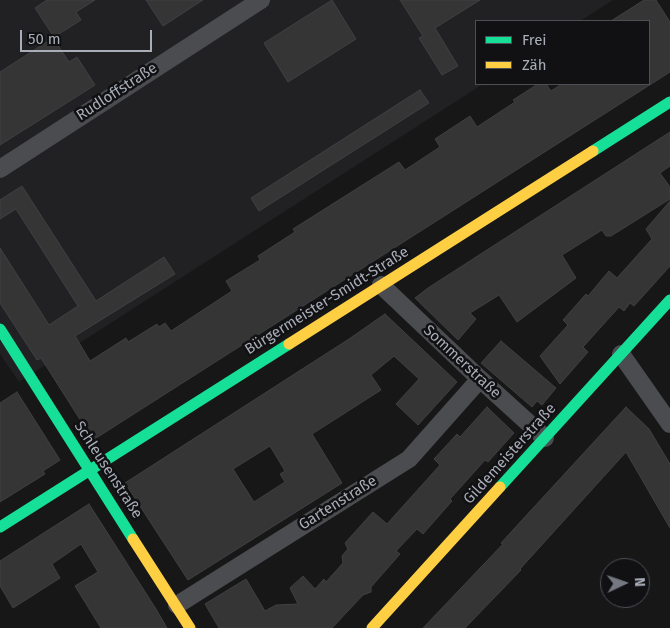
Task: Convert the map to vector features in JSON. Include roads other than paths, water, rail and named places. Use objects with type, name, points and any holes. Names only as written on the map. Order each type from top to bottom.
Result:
[{"type":"street","name":"Rudloffstraße","points":[[0,169],[260,0]]},
{"type":"street","name":"Bürgermeister-Smidt-Straße","points":[[0,527],[670,102]]},
{"type":"street","name":"Sommerstraße","points":[[381,285],[545,438]]},
{"type":"street","name":"Gildemeisterstraße","points":[[372,628],[670,300]]},
{"type":"street","name":"Schleusenstraße","points":[[0,329],[190,628]]},
{"type":"street","points":[[621,354],[670,424]]},
{"type":"street","name":"Gartenstraße","points":[[177,605],[409,459],[480,379]]}]
